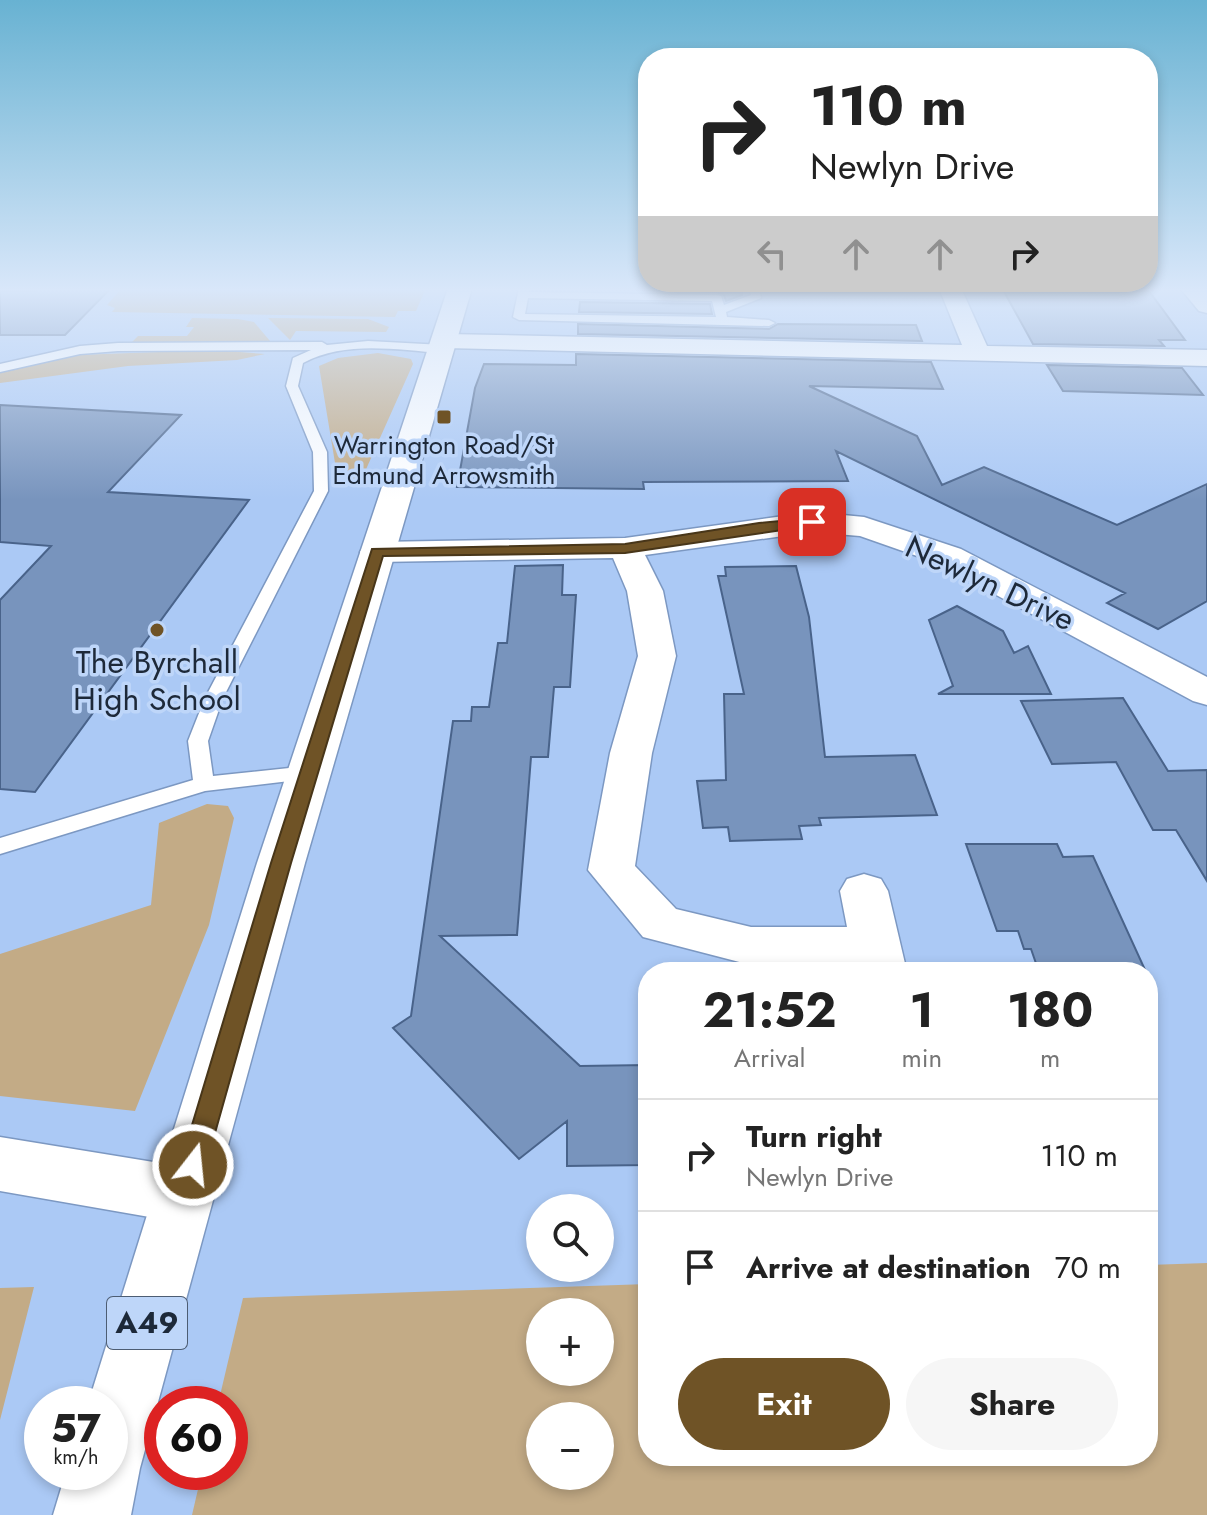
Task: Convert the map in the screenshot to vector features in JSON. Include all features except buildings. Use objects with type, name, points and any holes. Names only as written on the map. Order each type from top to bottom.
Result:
[{"type":"main road","name":"A49","points":[[128,1389],[308,773],[440,359]]},
{"type":"main road","points":[[92,1515],[99,1490]]},
{"type":"street","name":"Newlyn Drive","points":[[377,552],[625,548],[786,524],[812,522],[864,527],[949,556],[1201,683]]},
{"type":"street","points":[[625,548],[645,591],[657,656],[631,753],[611,870],[660,924],[751,946],[879,959],[864,891]]},
{"type":"street","points":[[0,1164],[184,1195]]},
{"type":"lane","points":[[0,368],[41,359]]},
{"type":"lane","points":[[204,784],[198,741],[214,698],[321,491],[320,452],[292,386],[297,361],[301,359]]},
{"type":"lane","points":[[0,846],[204,784],[308,773]]},
{"type":"shaded area","points":[[61,359],[243,359],[128,366],[0,383],[0,373]]},
{"type":"shaded area","points":[[336,359],[409,359],[413,364],[359,485],[338,481],[319,366]]},
{"type":"shaded area","points":[[207,804],[228,806],[234,818],[209,925],[135,1111],[0,1096],[0,954],[151,905],[159,823]]},
{"type":"shaded area","points":[[1207,1263],[1207,1515],[192,1515],[198,1490],[248,1490],[248,1386],[222,1386],[243,1298],[638,1284],[638,1466],[1158,1466],[1158,1265]]},
{"type":"shaded area","points":[[34,1287],[0,1420],[0,1288]]},
{"type":"place","name":"Warrington Road/St Edmund Arrowsmith","points":[[444,417]]},
{"type":"place","name":"The Byrchall High School","points":[[157,630]]},
{"type":"route","points":[[193,1165],[281,863],[377,552],[528,552],[625,548],[812,522]]}]
